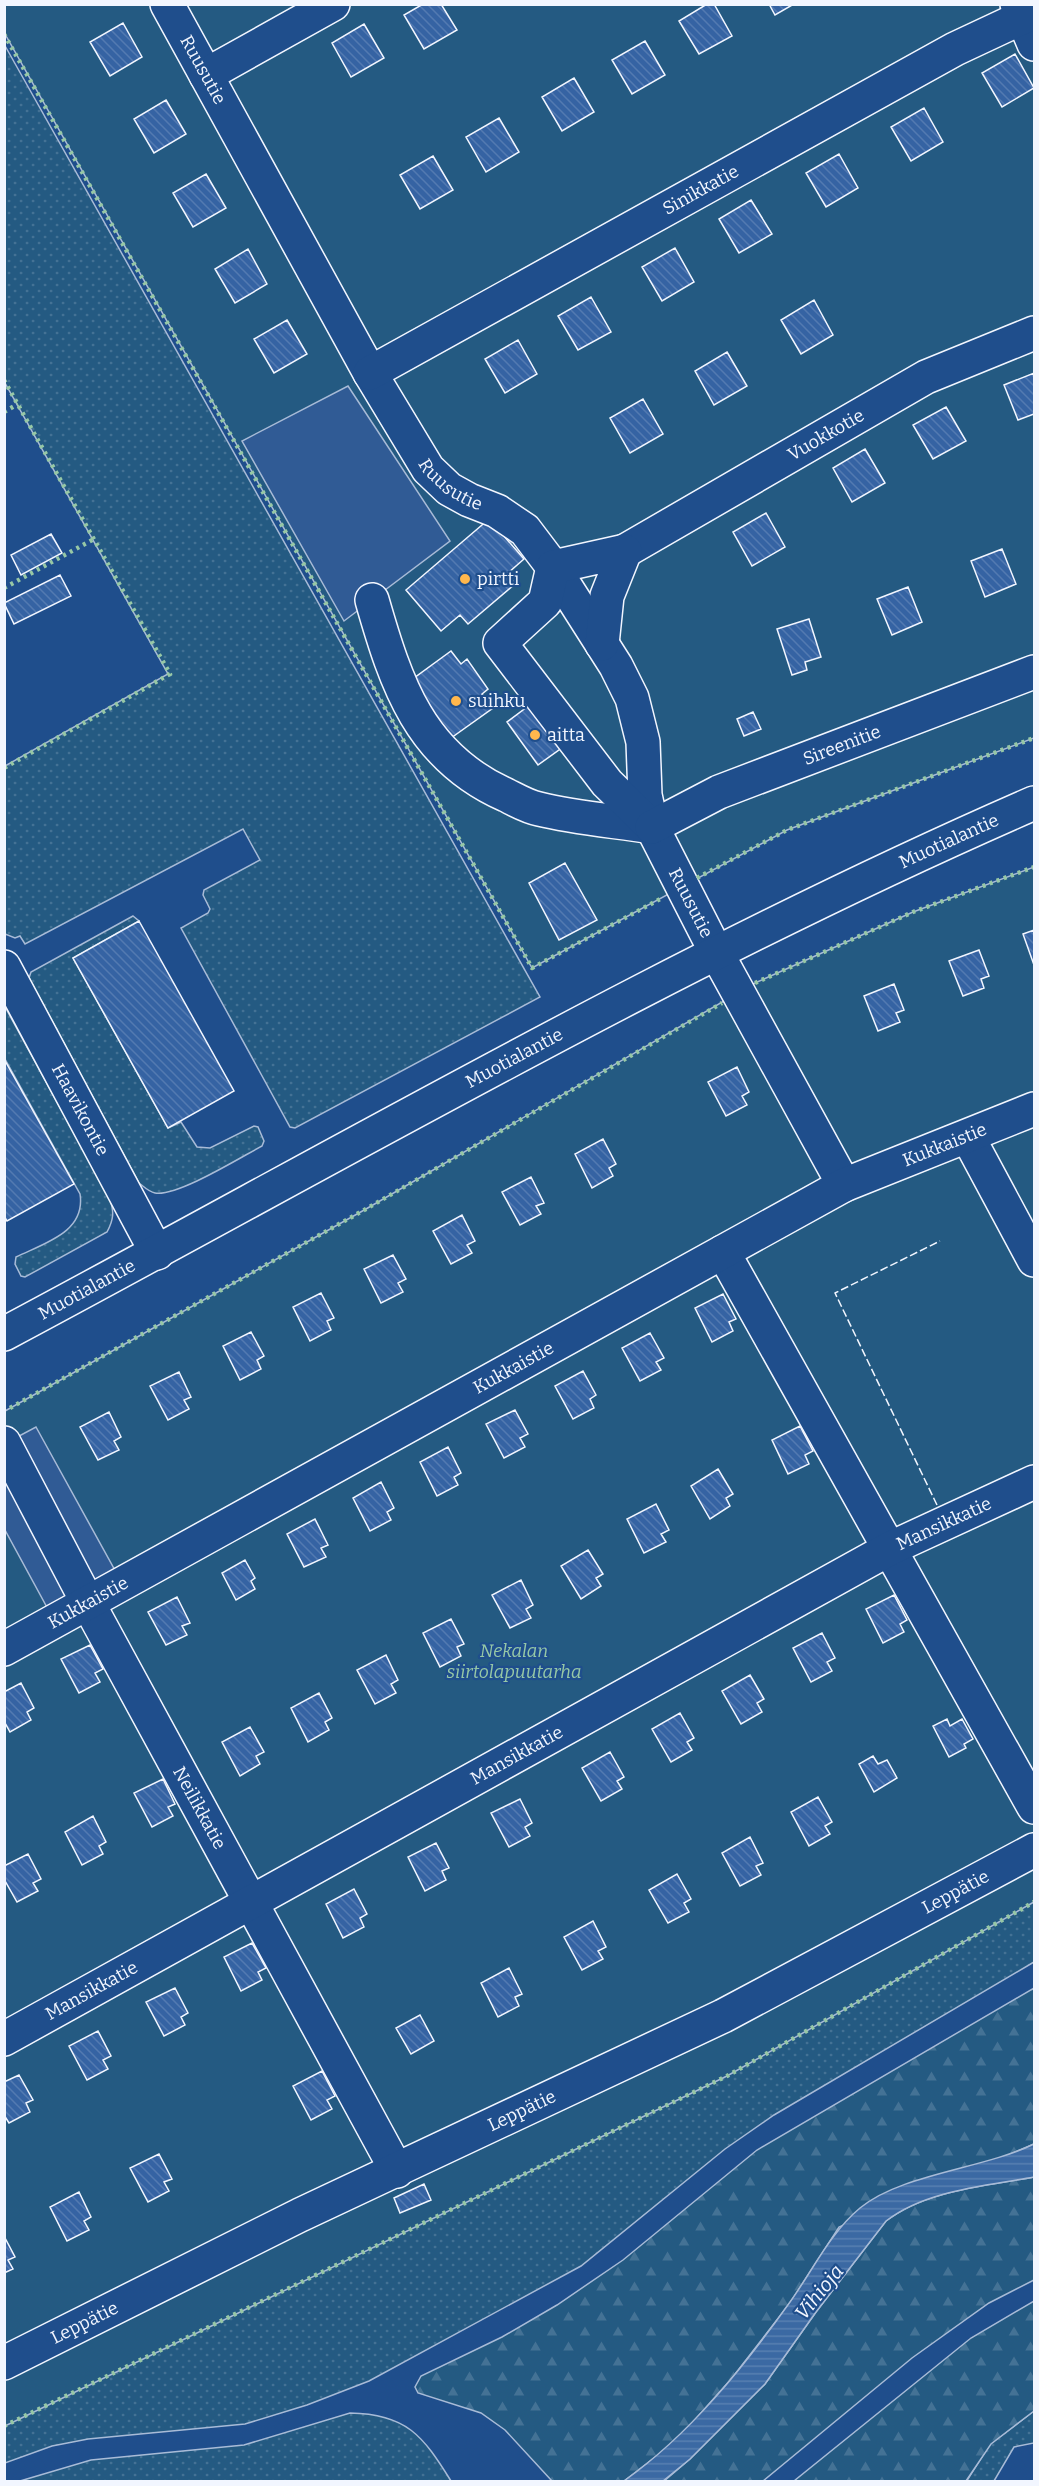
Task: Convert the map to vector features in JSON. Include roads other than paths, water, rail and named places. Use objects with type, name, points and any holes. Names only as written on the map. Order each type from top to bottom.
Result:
[{"type":"street","name":"Ruusutie","points":[[167,4],[370,374],[429,469],[449,489],[497,511],[525,530],[553,567],[602,644],[632,698],[643,742],[645,795],[652,827],[716,952],[843,1185]]},
{"type":"street","points":[[206,75],[333,4]]},
{"type":"street","name":"Sinikkatie","points":[[370,374],[955,49],[1027,19]]},
{"type":"street","name":"Vuokkotie","points":[[553,567],[625,551],[926,377],[1035,333]]},
{"type":"street","points":[[602,644],[607,596],[625,551]]},
{"type":"street","points":[[553,567],[545,602],[500,643],[607,783],[652,827]]},
{"type":"street","points":[[372,600],[397,680],[417,720],[441,750],[479,783],[538,809],[652,827]]},
{"type":"street","name":"Sireenitie","points":[[652,827],[719,792],[1035,672]]},
{"type":"street","name":"Muotialantie","points":[[4,1334],[498,1066],[716,952],[849,887],[1035,803]]},
{"type":"street","name":"Haavikontie","points":[[4,967],[157,1253]]},
{"type":"street","name":"Kukkaistie","points":[[4,1649],[843,1185],[1035,1109]]},
{"type":"street","points":[[968,1137],[1035,1260]]},
{"type":"street","points":[[723,1252],[1035,1807]]},
{"type":"street","name":"Neilikkatie","points":[[4,1443],[250,1904],[397,2171]]},
{"type":"street","name":"Mansikkatie","points":[[4,2039],[891,1548],[1035,1482]]},
{"type":"street","name":"Leppätie","points":[[4,2363],[206,2261],[723,2016],[1035,1850]]},
{"type":"water","name":"Vihioja","points":[[1034,2144],[1034,2177],[938,2196],[919,2202],[886,2221],[816,2312],[765,2384],[690,2459],[663,2481],[624,2481],[648,2463],[714,2399],[772,2327],[831,2240],[860,2208],[897,2187],[1014,2153]]},
{"type":"place","name":"pirtti","points":[[465,579]]},
{"type":"place","name":"suihku","points":[[456,701]]},
{"type":"place","name":"aitta","points":[[535,735]]},
{"type":"park label","name":"Nekalan siirtolapuutarha","points":[[514,1661]]}]
